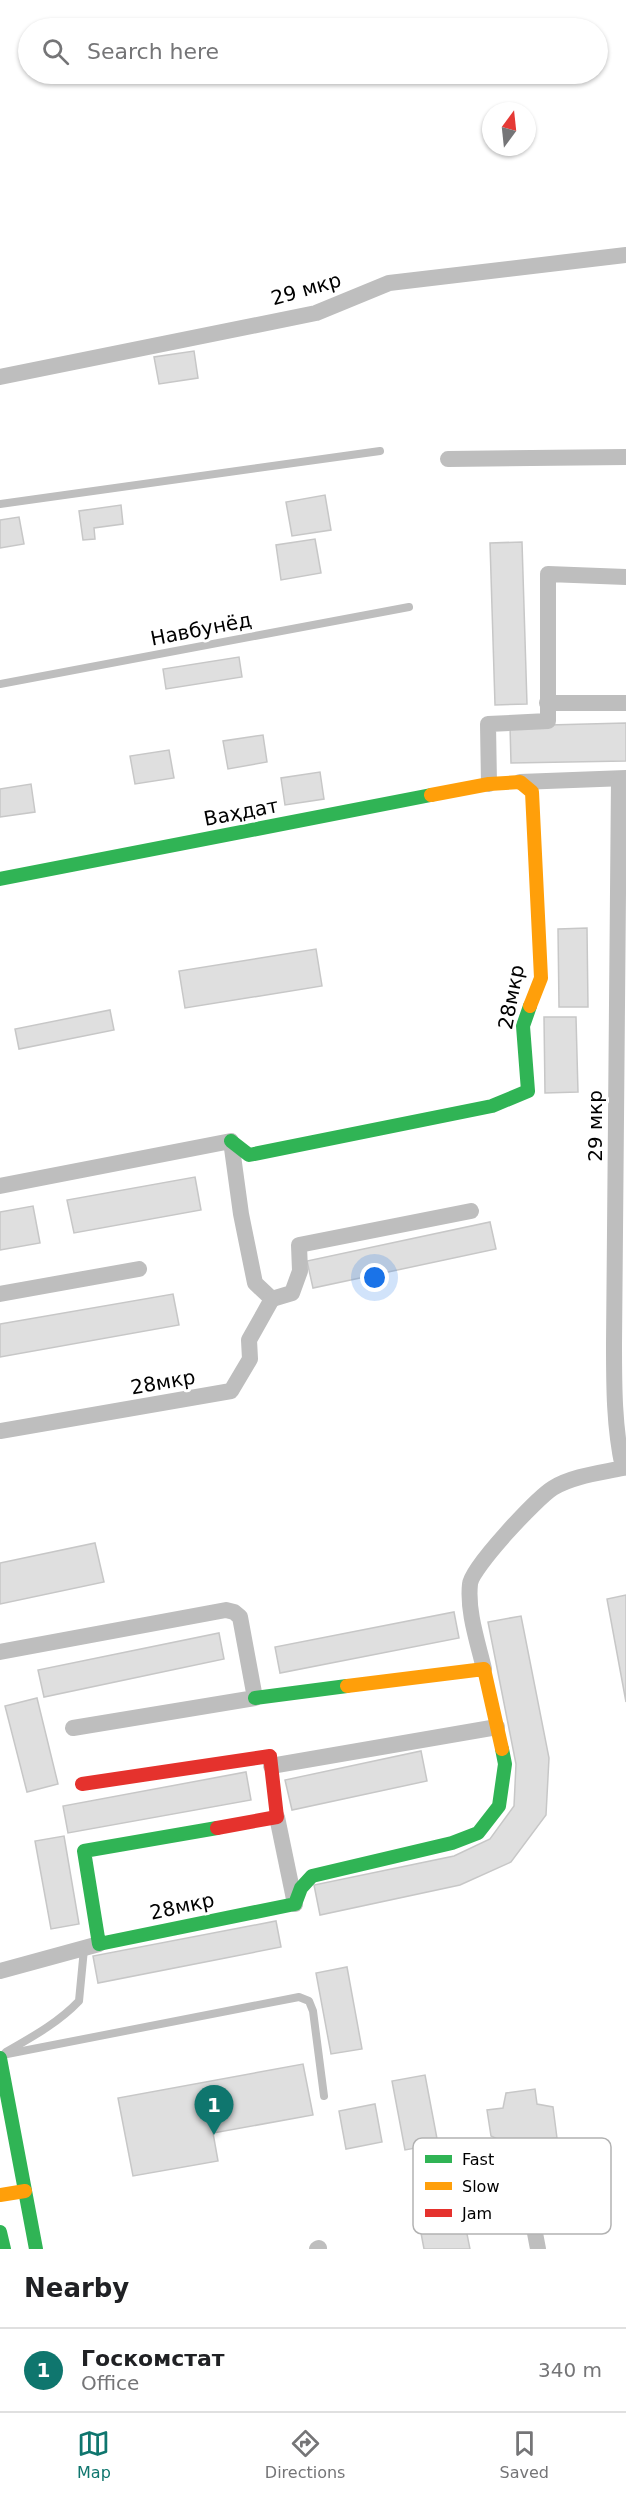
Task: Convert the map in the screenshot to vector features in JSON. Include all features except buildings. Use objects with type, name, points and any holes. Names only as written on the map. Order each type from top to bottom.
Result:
[{"type":"street","name":"29 мкр","points":[[0,377],[316,313],[389,283],[626,255]]},
{"type":"street","points":[[448,459],[626,457]]},
{"type":"street","points":[[622,779],[489,784],[488,723],[548,721],[548,574],[626,577]]},
{"type":"street","points":[[547,703],[626,703]]},
{"type":"street","name":"29 мкр","points":[[622,779],[614,1344],[615,1411],[618,1445],[624,1470]]},
{"type":"street","name":"28мкр","points":[[231,1141],[249,1155],[492,1106],[528,1091],[523,1026],[541,978],[532,792],[520,782]]},
{"type":"street","name":"Ваҳдат","points":[[0,879],[489,784]]},
{"type":"street","points":[[0,1186],[231,1141],[255,1283],[272,1299]]},
{"type":"street","name":"28мкр","points":[[0,1431],[231,1391],[250,1359],[249,1340],[272,1299],[292,1293],[300,1271],[299,1245],[471,1211]]},
{"type":"street","points":[[0,1294],[139,1269]]},
{"type":"street","points":[[295,1904],[301,1888],[312,1876],[452,1843],[477,1833],[499,1806],[505,1764],[472,1610],[470,1582],[476,1569],[543,1495],[574,1479],[624,1470]]},
{"type":"street","points":[[0,1652],[226,1610],[240,1617],[255,1698]]},
{"type":"street","points":[[73,1728],[255,1698],[484,1669]]},
{"type":"street","points":[[271,1766],[496,1727]]},
{"type":"street","points":[[82,1784],[270,1756],[277,1817],[295,1904]]},
{"type":"street","points":[[0,1971],[92,1947],[84,1851],[277,1817]]},
{"type":"street","name":"28мкр","points":[[92,1947],[295,1904]]},
{"type":"street","points":[[0,2056],[3,2089],[36,2249]]},
{"type":"street","points":[[0,2195],[25,2191]]},
{"type":"street","points":[[0,2232],[4,2249]]},
{"type":"lane","points":[[0,504],[380,451]]},
{"type":"lane","name":"Навбунёд","points":[[0,684],[409,607]]},
{"type":"lane","points":[[0,2056],[59,2019],[79,2001],[92,1947]]},
{"type":"lane","points":[[0,2056],[299,1997],[309,2001],[313,2010],[324,2097]]},
{"type":"traffic: fast","points":[[0,879],[431,795]]},
{"type":"traffic: fast","points":[[231,1141],[249,1155],[492,1106],[528,1091],[523,1026],[530,1006]]},
{"type":"traffic: fast","points":[[255,1698],[347,1686]]},
{"type":"traffic: fast","points":[[217,1828],[84,1851],[99,1944],[295,1904],[301,1888],[312,1876],[452,1843],[478,1833],[499,1806],[505,1764],[502,1749]]},
{"type":"traffic: fast","points":[[0,2058],[36,2249]]},
{"type":"traffic: fast","points":[[0,2232],[4,2249]]},
{"type":"traffic: slow","points":[[431,795],[489,784],[520,782],[532,792],[541,978],[530,1006]]},
{"type":"traffic: slow","points":[[347,1686],[484,1669],[502,1749]]},
{"type":"traffic: slow","points":[[0,2195],[25,2191]]},
{"type":"traffic: jam","points":[[82,1784],[270,1756],[277,1817],[217,1828]]},
{"type":"place","name":"Госкомстат","points":[[214,2135]]}]
